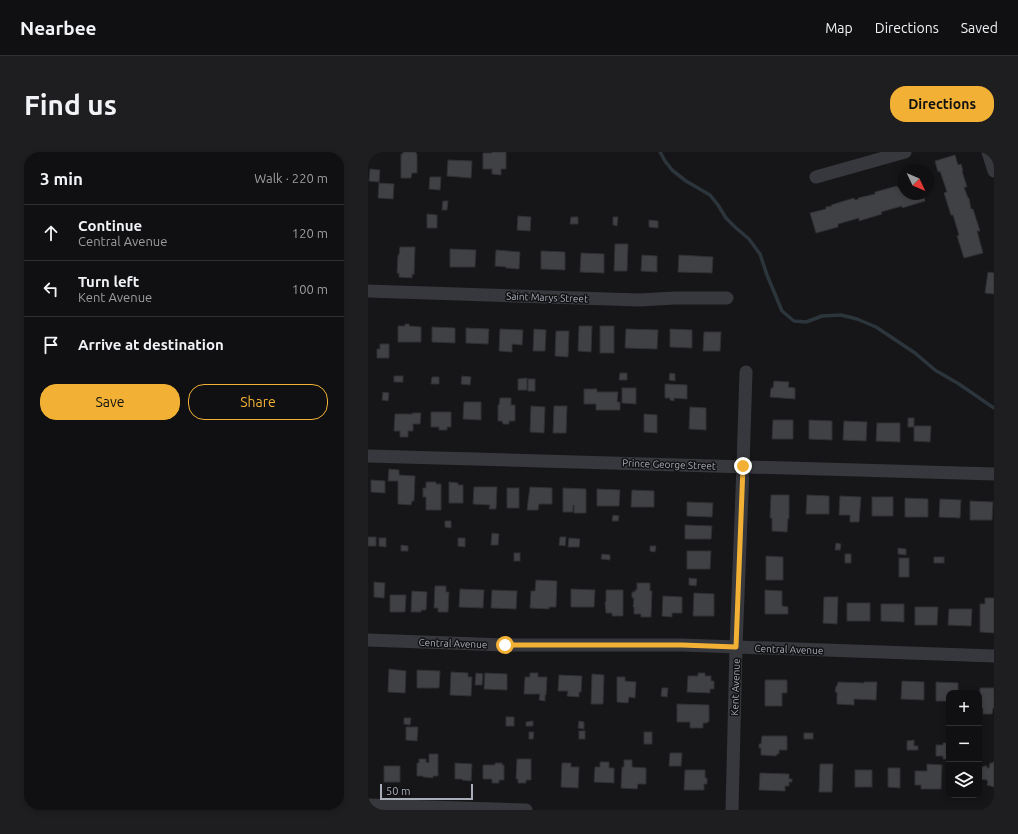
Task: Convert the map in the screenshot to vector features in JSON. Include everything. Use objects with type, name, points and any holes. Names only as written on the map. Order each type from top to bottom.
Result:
[{"type":"street","points":[[816,177],[905,152]]},
{"type":"street","points":[[988,152],[994,171]]},
{"type":"street","name":"Saint Marys Street","points":[[368,291],[639,300],[726,298]]},
{"type":"street","name":"Kent Avenue","points":[[732,810],[736,647],[746,372]]},
{"type":"street","name":"Prince George Street","points":[[368,456],[994,474]]},
{"type":"street","name":"Central Avenue","points":[[368,640],[505,645],[675,644],[994,656]]},
{"type":"street","points":[[368,805],[526,810]]},
{"type":"building","points":[[403,152],[416,152],[417,154],[417,173],[412,173],[411,178],[401,178],[401,154],[403,154]]},
{"type":"building","points":[[506,152],[506,169],[501,169],[501,175],[492,174],[492,169],[483,169],[483,153]]},
{"type":"building","points":[[955,155],[958,165],[961,164],[963,171],[967,187],[964,187],[980,231],[977,231],[983,253],[964,258],[957,236],[959,235],[953,215],[951,215],[944,193],[947,192],[935,161]]},
{"type":"building","points":[[448,160],[472,161],[471,178],[447,176]]},
{"type":"building","points":[[370,169],[380,170],[379,182],[369,181]]},
{"type":"building","points":[[430,177],[441,177],[440,190],[429,189]]},
{"type":"building","points":[[379,183],[394,184],[393,199],[378,198]]},
{"type":"building","points":[[897,186],[898,200],[925,201],[902,208],[902,206],[881,212],[882,214],[859,221],[859,218],[838,224],[838,227],[816,233],[810,213],[826,209],[826,207],[832,206],[831,205],[854,198],[855,200],[859,199],[858,198],[875,194],[875,192]]},
{"type":"building","points":[[443,201],[448,201],[447,210],[442,210]]},
{"type":"building","points":[[427,214],[437,215],[437,228],[427,228]]},
{"type":"building","points":[[518,216],[531,217],[530,231],[517,230]]},
{"type":"building","points":[[571,217],[578,217],[578,224],[570,224]]},
{"type":"building","points":[[613,217],[618,217],[617,226],[613,225]]},
{"type":"building","points":[[649,220],[658,221],[658,228],[649,227]]},
{"type":"building","points":[[615,244],[628,244],[627,271],[614,271]]},
{"type":"building","points":[[400,247],[415,247],[414,275],[412,274],[412,278],[399,277],[399,273],[397,273]]},
{"type":"building","points":[[450,249],[476,250],[475,267],[450,267]]},
{"type":"building","points":[[496,250],[520,252],[519,269],[495,266]]},
{"type":"building","points":[[541,251],[565,252],[565,270],[541,269]]},
{"type":"building","points":[[581,253],[604,254],[604,273],[580,272]]},
{"type":"building","points":[[642,255],[657,256],[657,272],[641,271]]},
{"type":"building","points":[[679,255],[713,257],[712,273],[678,272]]},
{"type":"building","points":[[988,272],[994,273],[994,294],[985,293]]},
{"type":"building","points":[[405,324],[409,324],[409,326],[421,327],[421,342],[398,342],[398,326],[405,326]]},
{"type":"building","points":[[579,326],[592,326],[591,352],[578,351]]},
{"type":"building","points":[[600,326],[614,326],[614,353],[600,353]]},
{"type":"building","points":[[432,327],[455,328],[455,343],[432,342]]},
{"type":"building","points":[[466,328],[489,329],[488,344],[466,343]]},
{"type":"building","points":[[500,329],[523,330],[522,345],[512,344],[512,352],[499,351]]},
{"type":"building","points":[[534,329],[546,330],[545,351],[533,351]]},
{"type":"building","points":[[626,329],[658,330],[657,349],[625,348]]},
{"type":"building","points":[[670,329],[692,330],[692,348],[670,347]]},
{"type":"building","points":[[556,331],[569,331],[568,357],[555,356]]},
{"type":"building","points":[[704,332],[721,332],[720,351],[703,351]]},
{"type":"building","points":[[380,344],[389,344],[389,358],[377,358],[377,349],[380,349]]},
{"type":"building","points":[[620,373],[627,373],[627,380],[619,380]]},
{"type":"building","points":[[670,373],[675,374],[675,381],[669,380]]},
{"type":"building","points":[[394,376],[403,376],[403,382],[394,382]]},
{"type":"building","points":[[462,376],[471,377],[470,385],[461,384]]},
{"type":"building","points":[[432,377],[439,377],[439,384],[431,384]]},
{"type":"building","points":[[527,378],[527,390],[518,390],[518,379]]},
{"type":"building","points":[[528,379],[535,379],[535,391],[528,391]]},
{"type":"building","points":[[774,381],[789,382],[788,387],[795,388],[795,399],[770,397],[771,388],[773,388]]},
{"type":"building","points":[[665,384],[687,385],[687,399],[674,398],[674,401],[670,400],[670,398],[665,398]]},
{"type":"building","points":[[622,388],[636,388],[636,404],[622,403]]},
{"type":"building","points":[[584,389],[597,389],[597,392],[618,392],[617,402],[620,402],[620,410],[596,410],[596,404],[584,404]]},
{"type":"building","points":[[383,392],[389,393],[388,401],[382,400]]},
{"type":"building","points":[[500,398],[511,398],[511,405],[515,405],[515,421],[509,421],[509,424],[503,424],[502,421],[498,421],[498,405]]},
{"type":"building","points":[[464,402],[481,402],[481,420],[463,419]]},
{"type":"building","points":[[531,406],[545,407],[544,433],[530,432]]},
{"type":"building","points":[[554,406],[567,406],[566,433],[553,433]]},
{"type":"building","points":[[690,407],[706,408],[706,430],[689,429]]},
{"type":"building","points":[[431,412],[451,412],[451,427],[447,427],[447,430],[439,430],[439,427],[431,427]]},
{"type":"building","points":[[412,413],[421,413],[420,424],[413,424],[413,431],[408,431],[408,437],[400,437],[400,431],[394,431],[395,414],[413,414]]},
{"type":"building","points":[[644,414],[657,415],[657,433],[644,432]]},
{"type":"building","points":[[908,418],[914,418],[914,427],[908,427]]},
{"type":"building","points":[[773,420],[793,420],[793,439],[772,439]]},
{"type":"building","points":[[809,420],[832,421],[832,440],[809,439]]},
{"type":"building","points":[[844,421],[867,422],[866,441],[843,440]]},
{"type":"building","points":[[877,423],[900,423],[900,442],[876,441]]},
{"type":"building","points":[[914,426],[931,426],[930,442],[914,441]]},
{"type":"building","points":[[389,469],[399,470],[399,475],[415,476],[414,501],[412,501],[411,505],[398,504],[398,481],[388,481]]},
{"type":"building","points":[[371,480],[385,481],[385,493],[371,492]]},
{"type":"building","points":[[426,482],[436,482],[436,484],[441,484],[441,510],[426,510],[426,497],[423,497],[423,488],[426,488]]},
{"type":"building","points":[[449,482],[463,485],[463,503],[449,503]]},
{"type":"building","points":[[474,487],[497,487],[496,509],[489,509],[490,505],[473,504]]},
{"type":"building","points":[[530,487],[552,488],[552,504],[539,504],[538,510],[527,510]]},
{"type":"building","points":[[507,488],[519,488],[519,508],[507,508]]},
{"type":"building","points":[[563,488],[586,489],[586,513],[574,513],[574,505],[573,512],[563,512]]},
{"type":"building","points":[[597,489],[620,490],[619,506],[597,506]]},
{"type":"building","points":[[632,490],[654,491],[654,507],[631,507]]},
{"type":"building","points":[[771,495],[789,495],[789,519],[788,518],[787,532],[772,531],[772,518],[770,518]]},
{"type":"building","points":[[807,495],[829,496],[829,514],[806,514]]},
{"type":"building","points":[[840,496],[861,497],[859,522],[850,522],[850,515],[839,515]]},
{"type":"building","points":[[872,497],[893,497],[893,516],[872,516]]},
{"type":"building","points":[[905,498],[928,499],[928,517],[905,517]]},
{"type":"building","points":[[940,499],[961,500],[960,518],[939,517]]},
{"type":"building","points":[[970,501],[993,502],[992,520],[970,520]]},
{"type":"building","points":[[687,502],[713,503],[712,517],[687,516]]},
{"type":"building","points":[[613,515],[619,516],[618,521],[612,521]]},
{"type":"building","points":[[445,521],[451,521],[451,528],[445,527]]},
{"type":"building","points":[[685,525],[712,526],[711,539],[685,539]]},
{"type":"building","points":[[492,533],[499,534],[498,545],[491,545]]},
{"type":"building","points":[[368,537],[376,537],[376,546],[368,546]]},
{"type":"building","points":[[560,537],[566,537],[565,546],[559,545]]},
{"type":"building","points":[[379,538],[386,538],[386,547],[379,546]]},
{"type":"building","points":[[458,538],[465,538],[465,547],[458,546]]},
{"type":"building","points":[[569,538],[580,539],[579,547],[568,547]]},
{"type":"building","points":[[836,543],[841,544],[840,550],[835,550]]},
{"type":"building","points":[[401,545],[408,546],[408,551],[401,551]]},
{"type":"building","points":[[650,546],[656,546],[655,552],[650,551]]},
{"type":"building","points":[[898,548],[906,549],[906,555],[898,554]]},
{"type":"building","points":[[687,551],[711,551],[710,569],[687,569]]},
{"type":"building","points":[[514,553],[520,553],[520,561],[514,561]]},
{"type":"building","points":[[602,554],[610,555],[610,560],[601,559]]},
{"type":"building","points":[[845,554],[851,554],[851,563],[845,563]]},
{"type":"building","points":[[766,556],[783,557],[783,580],[766,580]]},
{"type":"building","points":[[934,557],[944,557],[944,563],[934,563]]},
{"type":"building","points":[[899,558],[909,558],[909,577],[899,577]]},
{"type":"building","points":[[689,578],[697,579],[696,586],[689,585]]},
{"type":"building","points":[[536,580],[557,581],[556,607],[549,607],[549,609],[530,608],[531,591],[535,591]]},
{"type":"building","points":[[374,582],[385,583],[384,598],[374,597]]},
{"type":"building","points":[[637,583],[650,583],[650,591],[652,591],[651,617],[641,617],[641,614],[634,614],[634,598],[632,598],[632,592],[637,590]]},
{"type":"building","points":[[435,586],[446,586],[446,592],[449,592],[448,612],[438,612],[438,608],[434,608]]},
{"type":"building","points":[[460,589],[484,590],[483,608],[459,607]]},
{"type":"building","points":[[571,589],[595,590],[594,607],[571,607]]},
{"type":"building","points":[[492,590],[517,591],[516,609],[491,608]]},
{"type":"building","points":[[606,590],[623,590],[623,616],[612,616],[612,613],[606,613]]},
{"type":"building","points":[[765,590],[782,591],[782,606],[788,607],[788,614],[765,614]]},
{"type":"building","points":[[412,591],[427,592],[426,610],[421,610],[421,612],[411,612]]},
{"type":"building","points":[[694,593],[714,594],[714,616],[693,616]]},
{"type":"building","points":[[390,595],[406,595],[405,612],[390,612]]},
{"type":"building","points":[[663,596],[682,597],[682,613],[672,613],[672,617],[662,616]]},
{"type":"building","points":[[824,597],[838,597],[837,624],[823,623]]},
{"type":"building","points":[[985,598],[994,598],[994,633],[980,632],[980,604],[985,604]]},
{"type":"building","points":[[847,603],[870,603],[870,621],[847,621]]},
{"type":"building","points":[[881,604],[904,604],[904,622],[881,621]]},
{"type":"building","points":[[915,607],[938,607],[937,625],[915,625]]},
{"type":"building","points":[[949,609],[972,609],[971,626],[948,625]]},
{"type":"building","points":[[389,669],[406,671],[405,693],[388,692]]},
{"type":"building","points":[[417,670],[440,671],[439,688],[417,688]]},
{"type":"building","points":[[451,672],[468,673],[468,677],[472,677],[471,696],[450,695]]},
{"type":"building","points":[[476,673],[483,674],[482,685],[475,685]]},
{"type":"building","points":[[485,673],[507,674],[507,690],[484,689]]},
{"type":"building","points":[[530,673],[538,673],[538,677],[547,677],[545,701],[539,700],[540,694],[524,694],[525,677],[530,677]]},
{"type":"building","points":[[698,673],[705,673],[705,676],[711,676],[711,681],[714,681],[714,689],[710,689],[710,693],[687,692],[688,676],[698,676]]},
{"type":"building","points":[[592,674],[604,675],[603,704],[591,704]]},
{"type":"building","points":[[559,675],[582,676],[581,692],[579,692],[579,697],[567,696],[568,691],[558,691]]},
{"type":"building","points":[[617,677],[625,677],[625,681],[636,682],[635,698],[629,697],[628,703],[617,702]]},
{"type":"building","points":[[765,680],[787,680],[787,693],[782,693],[782,706],[765,706]]},
{"type":"building","points":[[902,681],[924,682],[924,700],[901,699]]},
{"type":"building","points":[[838,682],[877,682],[876,700],[854,699],[854,705],[837,704],[837,692],[835,692]]},
{"type":"building","points":[[936,682],[958,683],[958,690],[946,690],[946,701],[936,701]]},
{"type":"building","points":[[662,688],[668,688],[667,697],[661,696]]},
{"type":"building","points":[[980,688],[994,688],[994,708],[992,714],[983,714],[982,690],[980,690]]},
{"type":"building","points":[[677,704],[709,705],[709,722],[703,723],[703,728],[690,728],[690,722],[677,722]]},
{"type":"building","points":[[506,717],[514,717],[514,726],[506,726]]},
{"type":"building","points":[[404,718],[411,718],[410,725],[404,724]]},
{"type":"building","points":[[533,721],[533,726],[526,726],[526,722]]},
{"type":"building","points":[[579,721],[584,722],[584,729],[578,728]]},
{"type":"building","points":[[406,727],[418,727],[417,741],[406,740]]},
{"type":"building","points":[[579,731],[585,731],[585,739],[579,739]]},
{"type":"building","points":[[529,732],[534,732],[533,739],[529,739]]},
{"type":"building","points":[[644,732],[652,732],[652,744],[644,744]]},
{"type":"building","points":[[804,733],[813,733],[813,739],[804,739]]},
{"type":"building","points":[[762,736],[787,736],[787,750],[779,750],[779,754],[776,756],[761,755],[761,748],[759,748],[759,744],[761,744]]},
{"type":"building","points":[[914,740],[914,746],[918,746],[918,750],[907,750],[907,741]]},
{"type":"building","points":[[943,743],[946,743],[946,759],[943,759],[943,756],[936,756],[936,745],[943,745]]},
{"type":"building","points":[[670,753],[682,753],[681,766],[669,766]]},
{"type":"building","points":[[429,754],[438,754],[438,776],[433,776],[433,778],[417,776],[417,763],[419,763],[419,759],[426,759],[426,762],[429,763]]},
{"type":"building","points":[[517,759],[531,759],[531,780],[526,780],[526,783],[518,783],[518,779],[516,779]]},
{"type":"building","points":[[624,760],[632,760],[632,767],[646,768],[646,784],[638,784],[637,789],[621,788],[622,767],[624,767]]},
{"type":"building","points":[[600,762],[609,762],[609,768],[614,768],[614,783],[594,782],[595,767],[600,767]]},
{"type":"building","points":[[994,762],[994,787],[987,785],[987,780],[982,779],[982,767],[987,766],[987,768],[989,768],[990,763]]},
{"type":"building","points":[[455,763],[472,764],[471,781],[455,779]]},
{"type":"building","points":[[495,763],[502,763],[502,765],[504,765],[504,780],[499,780],[499,783],[492,783],[492,779],[483,779],[483,765],[495,765]]},
{"type":"building","points":[[562,763],[571,763],[571,767],[579,767],[578,788],[561,787]]},
{"type":"building","points":[[820,764],[833,764],[832,792],[819,792]]},
{"type":"building","points":[[927,764],[942,765],[941,789],[921,789],[921,785],[915,785],[915,771],[927,771]]},
{"type":"building","points":[[384,766],[400,766],[400,782],[384,782]]},
{"type":"building","points":[[888,768],[900,768],[900,788],[888,787]]},
{"type":"building","points":[[685,770],[705,770],[707,784],[704,784],[704,790],[684,790]]},
{"type":"building","points":[[855,770],[872,770],[872,787],[855,787]]},
{"type":"building","points":[[760,773],[789,774],[789,779],[792,779],[792,782],[789,782],[789,786],[785,786],[785,791],[759,790]]},
{"type":"waterway","points":[[660,152],[672,170],[686,181],[710,195],[726,218],[749,239],[760,254],[782,311],[794,321],[806,322],[822,316],[841,315],[857,319],[876,327],[915,353],[935,370],[959,384],[994,408]]},
{"type":"route","points":[[505,645],[621,644],[736,647],[743,466]]}]
